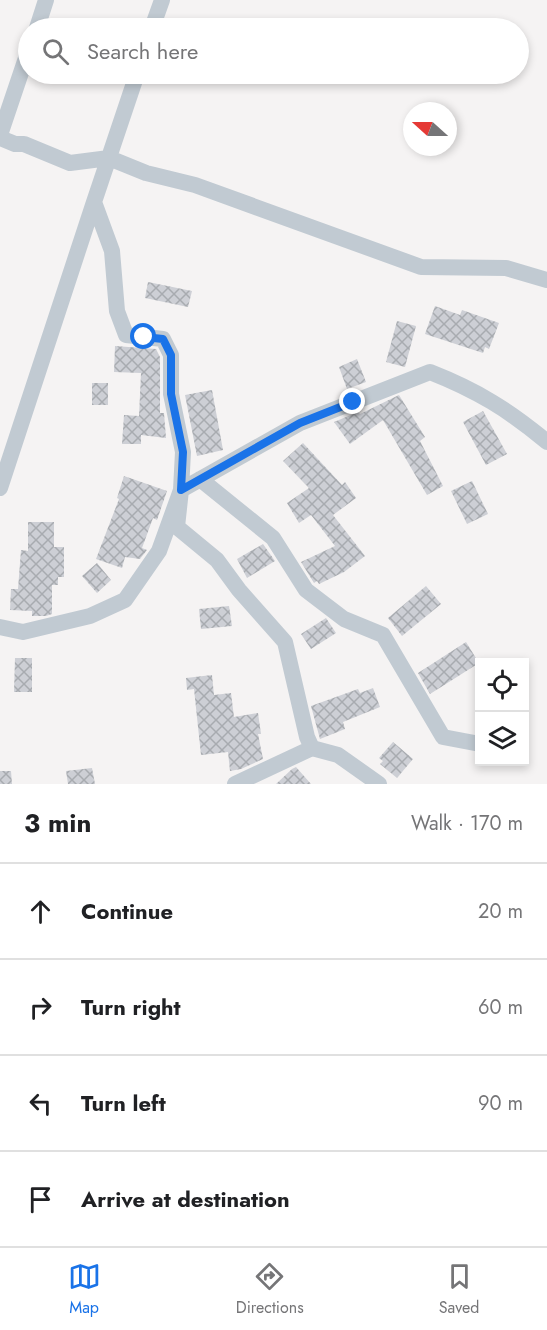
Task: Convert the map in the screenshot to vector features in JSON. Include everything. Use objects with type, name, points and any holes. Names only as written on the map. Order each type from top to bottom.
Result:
[{"type":"street","points":[[40,18],[46,0]]},
{"type":"street","points":[[156,18],[162,0]]},
{"type":"street","points":[[18,82],[0,136],[15,144],[24,144],[69,164],[109,158],[146,173],[195,185],[420,267],[506,268],[547,280]]},
{"type":"street","points":[[0,488],[134,84]]},
{"type":"street","points":[[94,202],[112,251],[117,311],[126,335],[163,339],[171,355],[171,394],[183,452],[177,527],[217,560],[238,590],[285,642],[306,737],[312,748]]},
{"type":"street","points":[[0,627],[23,632],[90,616],[125,600],[159,551],[181,490],[300,423],[430,372],[471,388],[516,415],[547,442]]},
{"type":"street","points":[[200,479],[273,538],[306,590],[344,619],[383,635],[443,737],[475,743]]},
{"type":"street","points":[[236,784],[312,748],[338,755],[379,784]]},
{"type":"building","points":[[148,282],[192,291],[188,307],[145,298]]},
{"type":"building","points":[[435,306],[460,315],[462,310],[499,323],[489,349],[485,347],[483,353],[425,334]]},
{"type":"building","points":[[397,321],[416,326],[405,367],[386,362]]},
{"type":"building","points":[[115,346],[156,349],[160,357],[160,413],[164,413],[166,438],[141,435],[141,444],[122,444],[124,415],[139,416],[141,373],[114,372]]},
{"type":"building","points":[[357,359],[366,382],[347,389],[339,367]]},
{"type":"building","points":[[92,383],[108,383],[108,405],[92,405]]},
{"type":"building","points":[[212,390],[223,450],[197,456],[185,395]]},
{"type":"building","points":[[399,395],[425,437],[420,441],[443,486],[427,495],[383,420],[350,444],[334,422],[358,412],[360,414]]},
{"type":"building","points":[[483,411],[507,454],[486,465],[463,422]]},
{"type":"building","points":[[303,443],[342,485],[345,482],[356,498],[333,515],[365,556],[344,572],[319,584],[317,581],[314,583],[301,562],[335,546],[311,515],[299,523],[287,503],[309,488],[283,461]]},
{"type":"building","points":[[124,476],[167,491],[157,520],[153,518],[142,548],[147,550],[140,559],[125,557],[122,568],[96,559],[119,499],[117,498]]},
{"type":"building","points":[[472,481],[488,514],[467,524],[451,491]]},
{"type":"building","points":[[28,522],[54,522],[54,547],[64,547],[64,577],[58,577],[58,585],[52,585],[52,614],[46,616],[32,616],[32,611],[10,610],[11,589],[18,589],[21,550],[28,551]]},
{"type":"building","points":[[263,544],[275,561],[247,578],[237,559]]},
{"type":"building","points":[[97,563],[111,580],[97,593],[82,576]]},
{"type":"building","points":[[426,586],[441,604],[402,636],[388,618]]},
{"type":"building","points":[[229,606],[232,626],[201,629],[199,609]]},
{"type":"building","points":[[326,618],[336,633],[311,649],[301,634]]},
{"type":"building","points":[[466,642],[476,658],[475,666],[430,694],[418,673]]},
{"type":"building","points":[[15,658],[32,658],[32,692],[14,692]]},
{"type":"building","points":[[212,675],[214,695],[231,693],[234,717],[258,713],[261,734],[258,734],[263,759],[241,769],[230,771],[228,752],[201,755],[194,689],[187,690],[186,678]]},
{"type":"building","points":[[373,688],[380,707],[343,722],[345,729],[320,739],[311,706],[358,689],[360,693]]},
{"type":"building","points":[[393,742],[413,759],[397,778],[380,764],[383,761],[379,758]]},
{"type":"building","points":[[296,767],[311,784],[276,784],[292,769]]},
{"type":"building","points":[[92,768],[95,784],[68,784],[66,771]]},
{"type":"building","points":[[0,771],[11,771],[12,784],[0,784]]},
{"type":"route","points":[[144,337],[163,339],[171,355],[171,394],[183,452],[181,490],[300,423],[353,402]]}]
